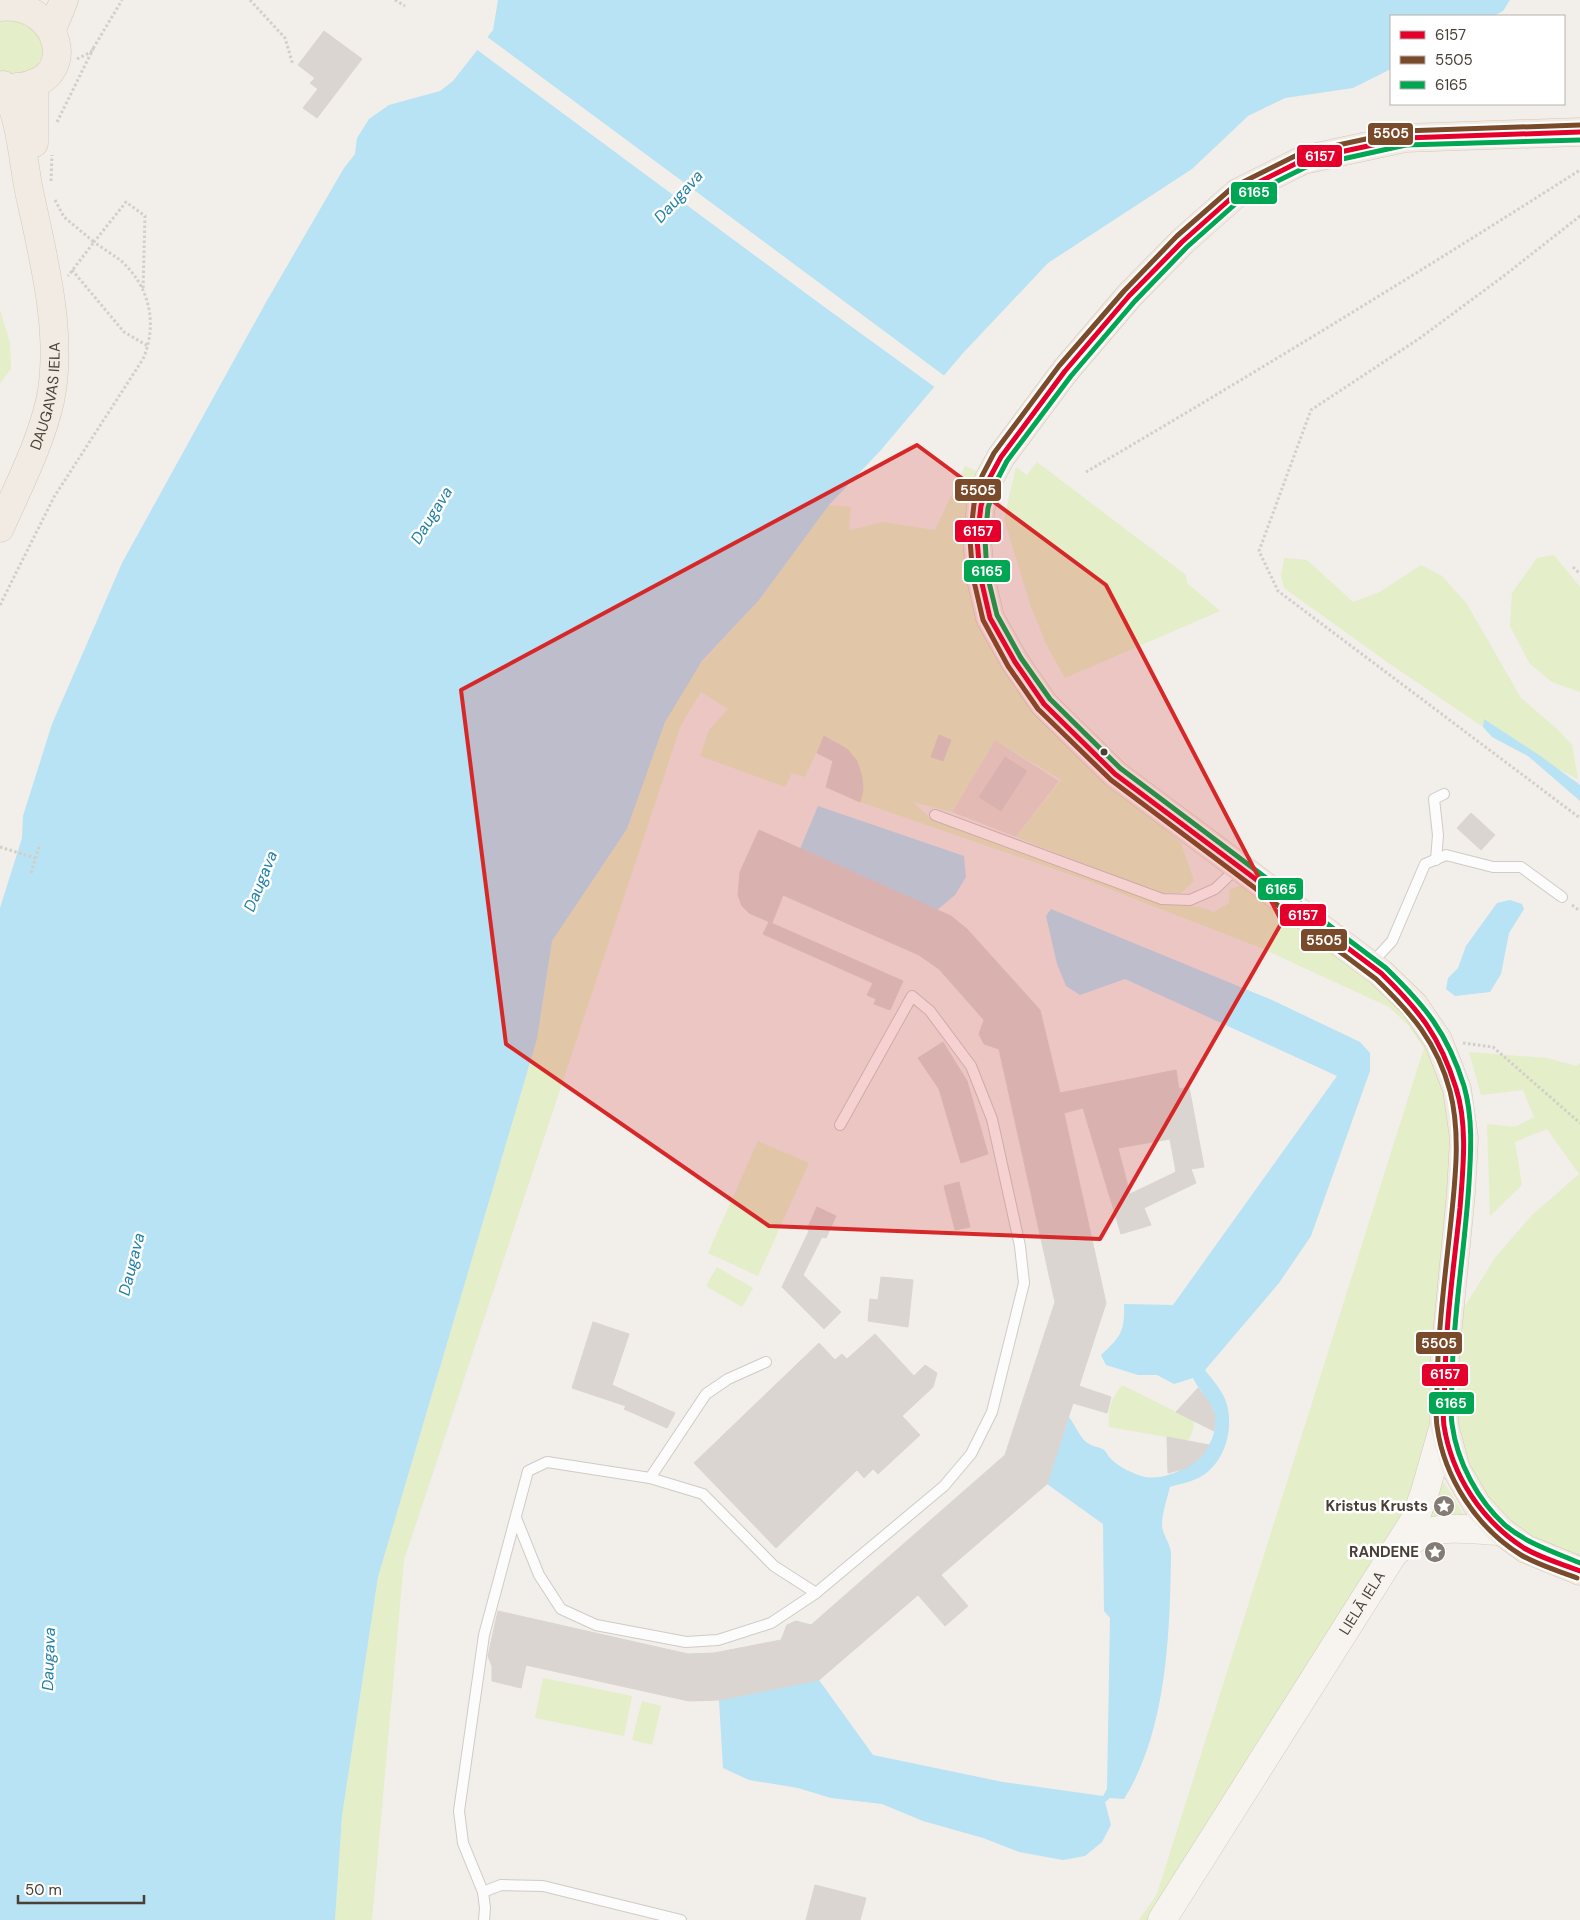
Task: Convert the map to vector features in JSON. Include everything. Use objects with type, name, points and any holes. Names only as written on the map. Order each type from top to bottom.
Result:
[{"type":"main road","points":[[53,27],[64,0]]},
{"type":"main road","points":[[0,8],[12,4],[32,3],[53,27],[58,42],[56,58],[46,74],[34,83],[19,87],[2,84]]},
{"type":"main road","name":"DAUGAVAS IELA","points":[[34,83],[34,132],[43,257]]},
{"type":"main road","name":"DAUGAVAS IELA","points":[[0,528],[44,423],[52,386],[54,356],[52,319],[43,257],[16,117],[2,84]]},
{"type":"main road","name":"LIELĀ IELA","points":[[1162,1920],[1414,1521],[1424,1495],[1444,1425],[1445,1356],[1461,1202],[1464,1138],[1457,1088],[1438,1040],[1414,1005],[1371,965],[1115,774],[1044,704],[1015,662],[990,618],[980,575],[977,539],[981,506],[989,479],[1001,457],[1025,422],[1129,296],[1182,242],[1238,193],[1303,160],[1405,138],[1580,132]]},
{"type":"main road","points":[[1444,1425],[1456,1469],[1477,1505],[1501,1531],[1526,1549],[1580,1572]]},
{"type":"main road","points":[[1396,1551],[1420,1536],[1438,1531],[1456,1529],[1501,1531]]},
{"type":"lane","points":[[1436,860],[1438,835],[1434,799],[1444,794]]},
{"type":"lane","points":[[935,815],[1162,899],[1190,900],[1215,889],[1239,867]]},
{"type":"lane","points":[[1371,965],[1392,941],[1425,864],[1446,855],[1493,866],[1521,867],[1562,896]]},
{"type":"lane","points":[[516,1518],[538,1575],[561,1609],[596,1625],[686,1642],[718,1640],[770,1623],[816,1593],[944,1486],[970,1454],[992,1412],[1024,1283],[1020,1246],[992,1119],[971,1066],[930,1011],[912,996],[840,1125]]},
{"type":"lane","points":[[650,1478],[706,1394],[728,1379],[766,1362]]},
{"type":"lane","points":[[484,1920],[485,1908],[482,1892],[463,1843],[459,1810],[484,1635],[528,1471],[548,1462],[650,1478],[703,1494],[774,1566],[816,1593]]},
{"type":"lane","points":[[482,1892],[502,1885],[543,1886],[681,1920]]},
{"type":"path","points":[[56,124],[94,47],[122,0]]},
{"type":"path","points":[[250,0],[285,38],[294,65]]},
{"type":"path","points":[[395,0],[405,6]]},
{"type":"path","points":[[56,58],[80,59],[94,47]]},
{"type":"path","points":[[52,152],[52,188]]},
{"type":"path","points":[[1086,472],[1393,289],[1580,170]]},
{"type":"path","points":[[54,195],[55,202],[64,217],[127,267],[143,290]]},
{"type":"path","points":[[0,605],[54,497],[142,359],[148,346],[151,317],[143,290],[145,216],[126,202],[67,277],[61,278]]},
{"type":"path","points":[[1580,216],[1420,338],[1311,410],[1259,551],[1278,591],[1580,818]]},
{"type":"path","points":[[72,270],[124,332],[148,346]]},
{"type":"path","points":[[1573,567],[1580,574]]},
{"type":"path","points":[[30,873],[40,844]]},
{"type":"path","points":[[0,847],[36,858]]},
{"type":"path","points":[[1438,1040],[1493,1047],[1580,1123]]},
{"type":"highlighted area","points":[[917,445],[1106,585],[1282,922],[1100,1239],[769,1226],[506,1044],[461,690]]},
{"type":"shaded area","points":[[995,740],[1059,781],[1016,837],[952,812]]},
{"type":"green space","points":[[22,17],[46,45],[40,61],[30,72],[17,76],[9,75],[0,71],[0,22]]},
{"type":"green space","points":[[0,310],[10,343],[11,369],[0,383]]},
{"type":"green space","points":[[1037,462],[1186,575],[1187,583],[1220,611],[1065,678],[1047,646],[1031,607],[1004,519],[1016,467],[1027,475]]},
{"type":"green space","points":[[965,466],[979,472],[966,517],[967,566],[1012,681],[1062,742],[1181,843],[1194,881],[1181,893],[1161,893],[1016,837],[1061,780],[995,740],[952,812],[913,802],[932,820],[1164,904],[1200,907],[1214,912],[1229,903],[1230,889],[1242,885],[1375,981],[1416,1026],[1433,1057],[1448,1108],[1451,1176],[1428,1433],[1411,1499],[1382,1558],[1150,1920],[1139,1920],[1157,1894],[1424,1048],[1408,1025],[1389,1007],[1261,948],[1089,881],[860,802],[862,780],[856,762],[843,747],[824,736],[805,777],[792,773],[785,787],[700,756],[709,730],[728,709],[701,692],[681,725],[404,1560],[372,1920],[335,1920],[342,1816],[378,1577],[537,1039],[552,941],[627,829],[665,722],[688,682],[702,662],[759,600],[829,505],[851,507],[849,530],[883,522],[935,530]]},
{"type":"green space","points":[[1554,555],[1580,587],[1580,692],[1552,682],[1530,664],[1510,626],[1512,593],[1537,558]]},
{"type":"green space","points":[[1284,558],[1307,560],[1353,602],[1380,592],[1421,565],[1442,576],[1467,604],[1521,698],[1558,730],[1572,745],[1578,779],[1560,770],[1484,719],[1483,727],[1390,664],[1284,588],[1281,577]]},
{"type":"green space","points":[[1469,1052],[1547,1058],[1576,1066],[1580,1063],[1580,1560],[1539,1543],[1494,1513],[1462,1458],[1457,1436],[1460,1314],[1495,1258],[1531,1216],[1579,1174],[1547,1129],[1515,1142],[1522,1185],[1490,1216],[1487,1124],[1515,1127],[1534,1117],[1523,1090],[1481,1095]]},
{"type":"green space","points":[[758,1141],[809,1163],[758,1276],[708,1253]]},
{"type":"green space","points":[[717,1267],[753,1288],[742,1307],[706,1286]]},
{"type":"green space","points":[[1122,1385],[1180,1414],[1189,1405],[1194,1422],[1192,1432],[1183,1446],[1172,1438],[1109,1427],[1111,1404]]},
{"type":"green space","points":[[1444,1483],[1465,1516],[1434,1522],[1426,1517],[1441,1484]]},
{"type":"green space","points":[[543,1678],[632,1696],[624,1736],[535,1718]]},
{"type":"green space","points":[[642,1701],[661,1706],[652,1745],[632,1740]]},
{"type":"water","name":"Daugava","points":[[498,0],[1510,0],[1503,11],[1496,15],[1390,15],[1390,70],[1353,88],[1285,98],[1248,116],[1192,169],[1048,263],[963,353],[880,451],[829,505],[759,600],[702,661],[665,722],[627,829],[552,941],[537,1039],[378,1577],[342,1816],[335,1920],[0,1920],[0,908],[22,838],[23,816],[52,724],[122,563],[265,304],[344,168],[355,154],[357,138],[369,119],[389,105],[440,91],[453,81],[493,30]]},
{"type":"water","points":[[1484,719],[1580,785],[1580,801],[1528,756],[1492,737],[1483,727]]},
{"type":"water","points":[[818,806],[964,856],[966,877],[955,895],[937,910],[800,849]]},
{"type":"water","points":[[1510,900],[1522,904],[1524,909],[1509,933],[1501,974],[1490,992],[1455,996],[1446,989],[1448,978],[1458,968],[1466,946],[1497,903]]},
{"type":"water","points":[[1051,909],[1272,1000],[1360,1042],[1370,1053],[1370,1071],[1311,1236],[1279,1283],[1205,1370],[1225,1399],[1229,1421],[1228,1433],[1226,1445],[1214,1465],[1206,1473],[1190,1482],[1170,1487],[1165,1506],[1162,1528],[1171,1554],[1169,1616],[1167,1648],[1158,1712],[1138,1772],[1124,1799],[1110,1798],[1105,1802],[1111,1825],[1102,1842],[1085,1856],[1063,1860],[1019,1852],[983,1838],[923,1821],[882,1804],[831,1798],[798,1788],[749,1780],[723,1768],[719,1700],[819,1680],[873,1755],[1003,1782],[1103,1796],[1107,1789],[1110,1618],[1104,1611],[1103,1524],[1047,1484],[1069,1417],[1086,1442],[1104,1450],[1114,1462],[1122,1467],[1145,1477],[1157,1477],[1183,1469],[1204,1452],[1215,1428],[1214,1414],[1210,1404],[1193,1378],[1174,1384],[1157,1375],[1138,1375],[1106,1365],[1101,1355],[1120,1333],[1124,1321],[1124,1304],[1173,1305],[1337,1076],[1125,979],[1080,995],[1066,986],[1057,964],[1046,916]]},
{"type":"pier","points":[[486,36],[946,377],[936,388],[476,49]]},
{"type":"building","points":[[324,31],[362,59],[317,118],[303,108],[318,89],[310,83],[315,78],[298,65]]},
{"type":"building","points":[[939,735],[951,740],[943,761],[931,757]]},
{"type":"building","points":[[824,736],[847,749],[857,761],[862,777],[863,790],[860,802],[826,787],[833,761],[817,753]]},
{"type":"building","points":[[1005,757],[1027,771],[1001,811],[979,797]]},
{"type":"building","points":[[1471,813],[1495,835],[1481,850],[1457,828]]},
{"type":"building","points":[[759,830],[951,916],[967,929],[1040,1010],[1060,1093],[1176,1070],[1179,1089],[1189,1087],[1204,1167],[1191,1169],[1196,1183],[1144,1208],[1151,1225],[1121,1234],[1083,1108],[1064,1113],[1106,1303],[1079,1386],[1111,1397],[1107,1413],[1073,1403],[1047,1484],[941,1575],[968,1606],[945,1626],[918,1595],[819,1680],[719,1700],[689,1701],[526,1665],[521,1688],[492,1681],[492,1666],[488,1656],[498,1611],[688,1654],[714,1653],[781,1640],[787,1625],[796,1621],[811,1625],[1005,1455],[1055,1302],[999,1049],[984,1044],[979,1034],[984,1020],[939,969],[919,955],[783,895],[772,923],[749,913],[742,906],[738,895],[740,872]],"holes":[[[1170,1139],[1176,1172],[1130,1194],[1118,1148]]]},
{"type":"building","points":[[769,922],[903,981],[890,1010],[874,1004],[876,999],[867,995],[873,983],[763,934]]},
{"type":"building","points":[[943,1042],[967,1081],[988,1154],[961,1163],[939,1089],[918,1058]]},
{"type":"building","points":[[959,1182],[970,1227],[955,1230],[944,1186]]},
{"type":"building","points":[[817,1207],[836,1216],[826,1238],[822,1237],[803,1275],[841,1312],[824,1329],[782,1287],[809,1231],[807,1229]]},
{"type":"building","points":[[881,1277],[913,1280],[908,1327],[868,1321],[870,1299],[878,1300]]},
{"type":"building","points":[[593,1322],[629,1334],[612,1385],[675,1413],[667,1428],[624,1409],[626,1406],[572,1388]]},
{"type":"building","points":[[875,1334],[914,1376],[925,1365],[937,1373],[933,1387],[902,1416],[920,1435],[878,1474],[873,1469],[864,1478],[857,1470],[776,1548],[694,1463],[819,1343],[835,1360],[842,1354],[847,1359]]},
{"type":"building","points":[[1198,1388],[1209,1402],[1215,1416],[1214,1431],[1176,1412]]},
{"type":"building","points":[[1167,1437],[1209,1445],[1202,1456],[1187,1468],[1168,1473]]},
{"type":"building","points":[[815,1885],[866,1898],[860,1920],[806,1920]]},
{"type":"transit line","name":"5505","points":[[1577,1578],[1528,1559],[1505,1544],[1490,1531],[1465,1500],[1455,1483],[1441,1445],[1436,1416],[1439,1342],[1455,1181],[1456,1136],[1450,1091],[1445,1074],[1430,1043],[1411,1016],[1376,979],[1111,780],[1038,709],[1008,666],[983,620],[973,577],[970,540],[974,504],[982,476],[994,453],[1059,366],[1124,291],[1177,236],[1233,187],[1301,153],[1403,131],[1580,125]]},
{"type":"transit line","name":"6157","points":[[1580,132],[1405,138],[1303,160],[1237,193],[1182,242],[1129,296],[1065,371],[1001,457],[989,479],[981,506],[977,539],[980,575],[990,618],[1015,662],[1044,704],[1115,774],[1381,973],[1427,1025],[1443,1053],[1450,1070],[1460,1102],[1463,1132],[1461,1193],[1445,1362],[1443,1415],[1448,1444],[1454,1462],[1471,1496],[1495,1525],[1531,1552],[1580,1571]]},
{"type":"transit line","name":"6165","points":[[1580,140],[1406,145],[1306,167],[1241,199],[1187,247],[1135,301],[1071,376],[1007,461],[996,482],[988,508],[985,539],[987,574],[997,615],[1021,658],[1050,699],[1120,768],[1386,968],[1423,1008],[1442,1035],[1464,1086],[1471,1134],[1467,1208],[1453,1355],[1451,1413],[1455,1438],[1470,1480],[1486,1505],[1496,1516],[1523,1538],[1580,1563]]},
{"type":"place","name":"Kristus Krusts","points":[[1444,1506]]},
{"type":"place","name":"RANDENE","points":[[1435,1552]]}]
